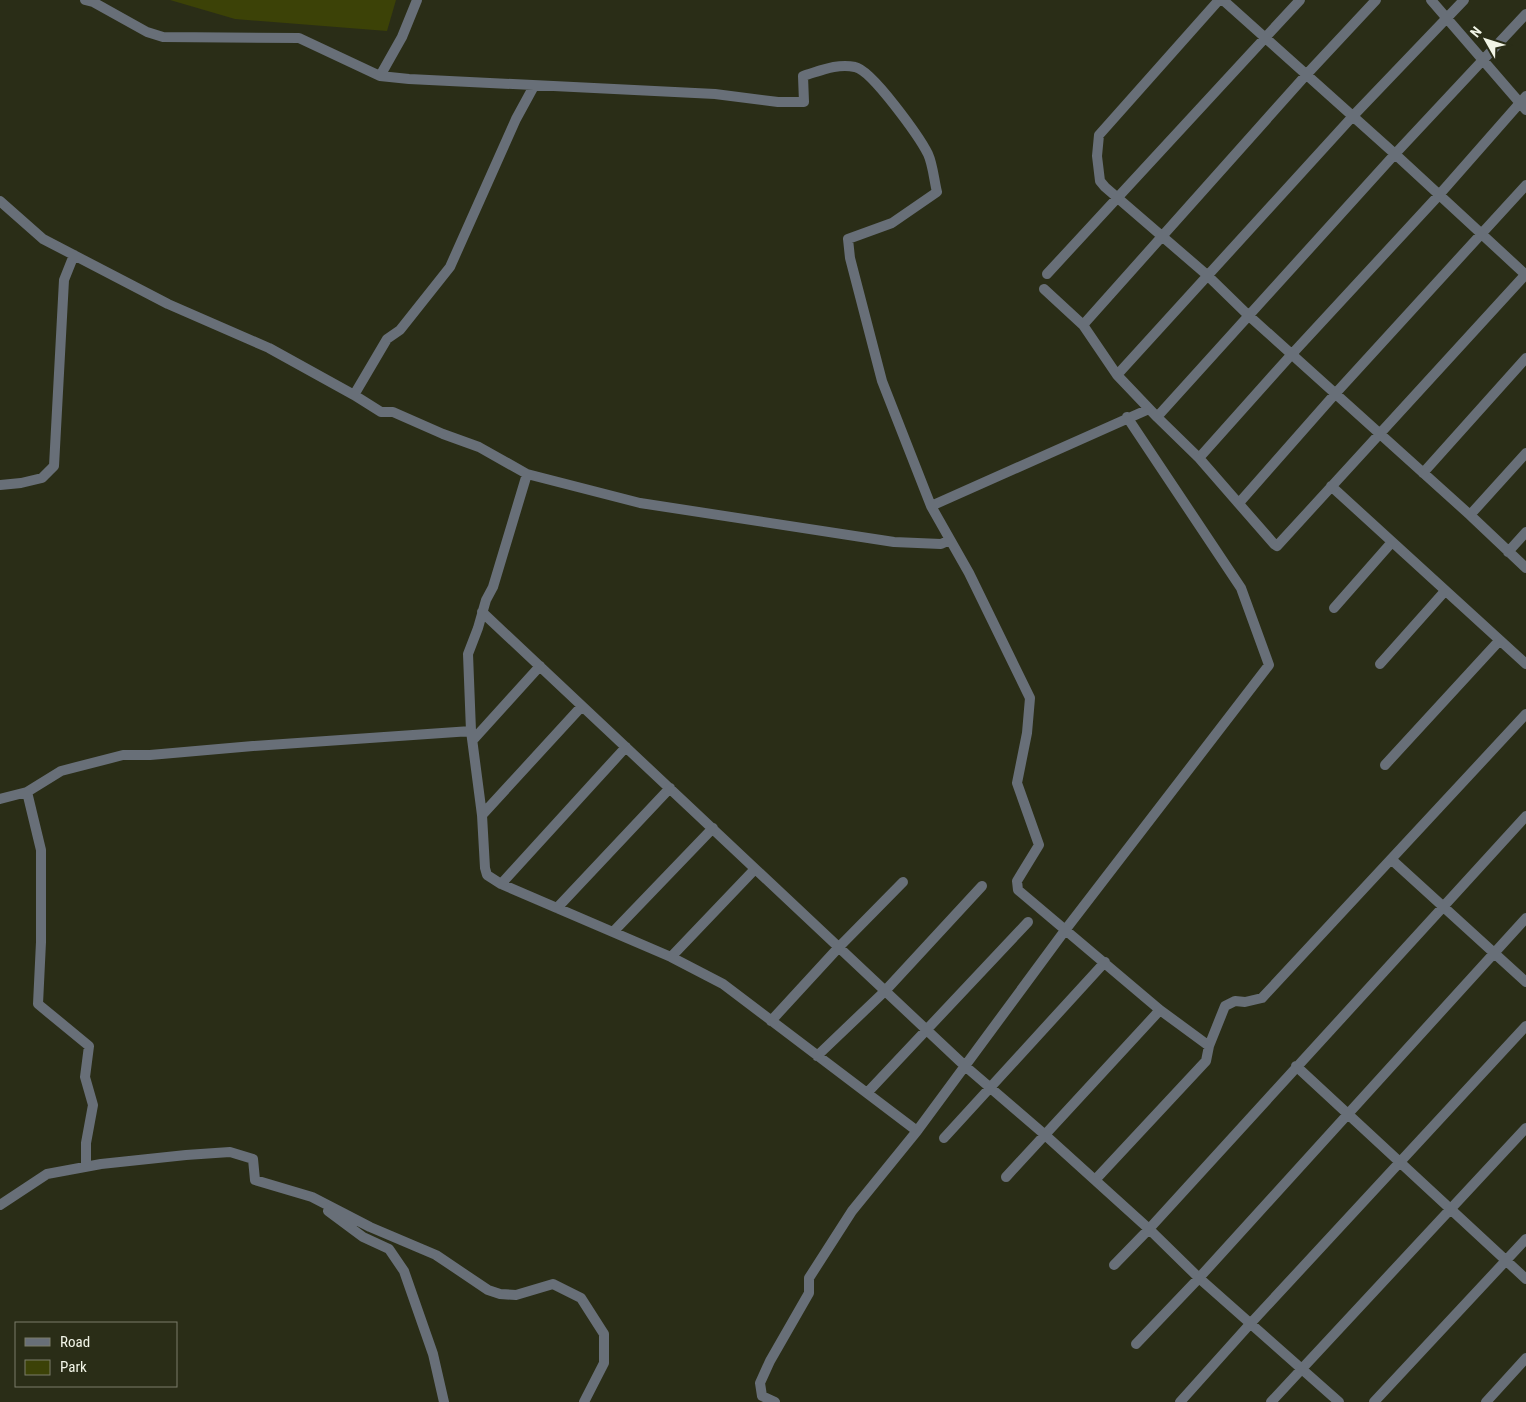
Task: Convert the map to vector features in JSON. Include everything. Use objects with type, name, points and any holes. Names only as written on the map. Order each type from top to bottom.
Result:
[{"type":"street","points":[[85,0],[93,2],[147,32],[163,37],[299,38],[380,76],[409,80],[715,94],[778,102],[804,102],[803,76],[838,65],[858,67],[872,77],[885,92],[928,155],[937,192],[892,223],[848,239],[850,258],[882,381],[931,506],[969,573],[1030,698],[1028,734],[1017,783],[1039,845],[1017,881],[1018,890],[1160,1010],[1209,1046]]},
{"type":"street","points":[[380,76],[402,37],[417,0]]},
{"type":"street","points":[[1219,0],[1099,135],[1097,156],[1100,181],[1207,275],[1248,315],[1470,515],[1526,568]]},
{"type":"street","points":[[1044,289],[1083,325],[1117,375],[1199,458],[1277,546],[1526,274],[1223,0]]},
{"type":"street","points":[[1047,274],[1300,0]]},
{"type":"street","points":[[1083,325],[1306,75],[1376,0]]},
{"type":"street","points":[[1199,458],[1292,354],[1524,103],[1482,61],[1431,0]]},
{"type":"street","points":[[1117,375],[1353,116],[1464,0]]},
{"type":"street","points":[[1157,417],[1395,154],[1526,14]]},
{"type":"street","points":[[354,394],[387,339],[400,330],[450,267],[516,120],[534,86]]},
{"type":"street","points":[[1239,503],[1335,394],[1526,186]]},
{"type":"street","points":[[0,201],[42,239],[168,304],[269,348],[354,394],[381,412],[393,412],[443,434],[479,447],[527,474],[640,503],[894,542],[941,544],[950,540]]},
{"type":"street","points":[[0,485],[42,478],[54,466],[64,280],[74,255]]},
{"type":"street","points":[[1423,473],[1526,358]]},
{"type":"street","points":[[931,506],[1149,409]]},
{"type":"street","points":[[775,1402],[761,1399],[760,1383],[770,1361],[809,1293],[810,1278],[852,1211],[917,1131],[1066,929],[1269,665],[1241,588],[1127,418]]},
{"type":"street","points":[[1470,515],[1526,453]]},
{"type":"street","points":[[527,474],[493,588],[482,612],[468,654],[472,735],[482,815],[484,868],[487,875],[501,884],[671,956],[722,984],[917,1131]]},
{"type":"street","points":[[1331,486],[1526,664]]},
{"type":"street","points":[[1508,552],[1526,532]]},
{"type":"street","points":[[1334,608],[1392,542]]},
{"type":"street","points":[[1380,664],[1445,591]]},
{"type":"street","points":[[482,612],[965,1066],[1044,1134],[1149,1229],[1199,1278],[1339,1402]]},
{"type":"street","points":[[1384,765],[1499,641]]},
{"type":"street","points":[[0,799],[27,792],[61,770],[123,755],[150,755],[253,746],[472,735],[540,666]]},
{"type":"street","points":[[482,815],[582,706]]},
{"type":"street","points":[[1095,1180],[1206,1061],[1209,1046],[1225,1006],[1235,1000],[1245,1002],[1262,998],[1526,714]]},
{"type":"street","points":[[501,884],[626,747]]},
{"type":"street","points":[[557,908],[670,788]]},
{"type":"street","points":[[27,792],[41,850],[42,942],[38,1004],[89,1046],[85,1077],[93,1105],[86,1143],[86,1167]]},
{"type":"street","points":[[1114,1265],[1526,816]]},
{"type":"street","points":[[613,932],[712,828]]},
{"type":"street","points":[[1392,860],[1526,982]]},
{"type":"street","points":[[671,956],[755,869]]},
{"type":"street","points":[[771,1021],[839,947],[903,882]]},
{"type":"street","points":[[817,1056],[885,991],[982,886]]},
{"type":"street","points":[[1136,1344],[1199,1278],[1526,918]]},
{"type":"street","points":[[867,1093],[1028,922]]},
{"type":"street","points":[[944,1138],[1105,962]]},
{"type":"street","points":[[1006,1177],[1160,1010]]},
{"type":"street","points":[[1180,1402],[1526,1026]]},
{"type":"street","points":[[1296,1066],[1526,1279]]},
{"type":"street","points":[[1270,1402],[1526,1128]]},
{"type":"street","points":[[0,1205],[47,1174],[186,1154],[230,1152],[253,1158],[255,1180],[312,1198],[370,1227],[436,1255],[488,1290],[500,1294],[516,1295],[553,1284],[581,1298],[604,1334],[604,1363],[584,1402]]},
{"type":"street","points":[[312,1198],[363,1237],[389,1249],[404,1271],[433,1354],[444,1402]]},
{"type":"street","points":[[1374,1402],[1526,1239]]},
{"type":"street","points":[[1486,1402],[1526,1358]]},
{"type":"green space","points":[[170,0],[396,0],[387,31],[235,19]]}]
